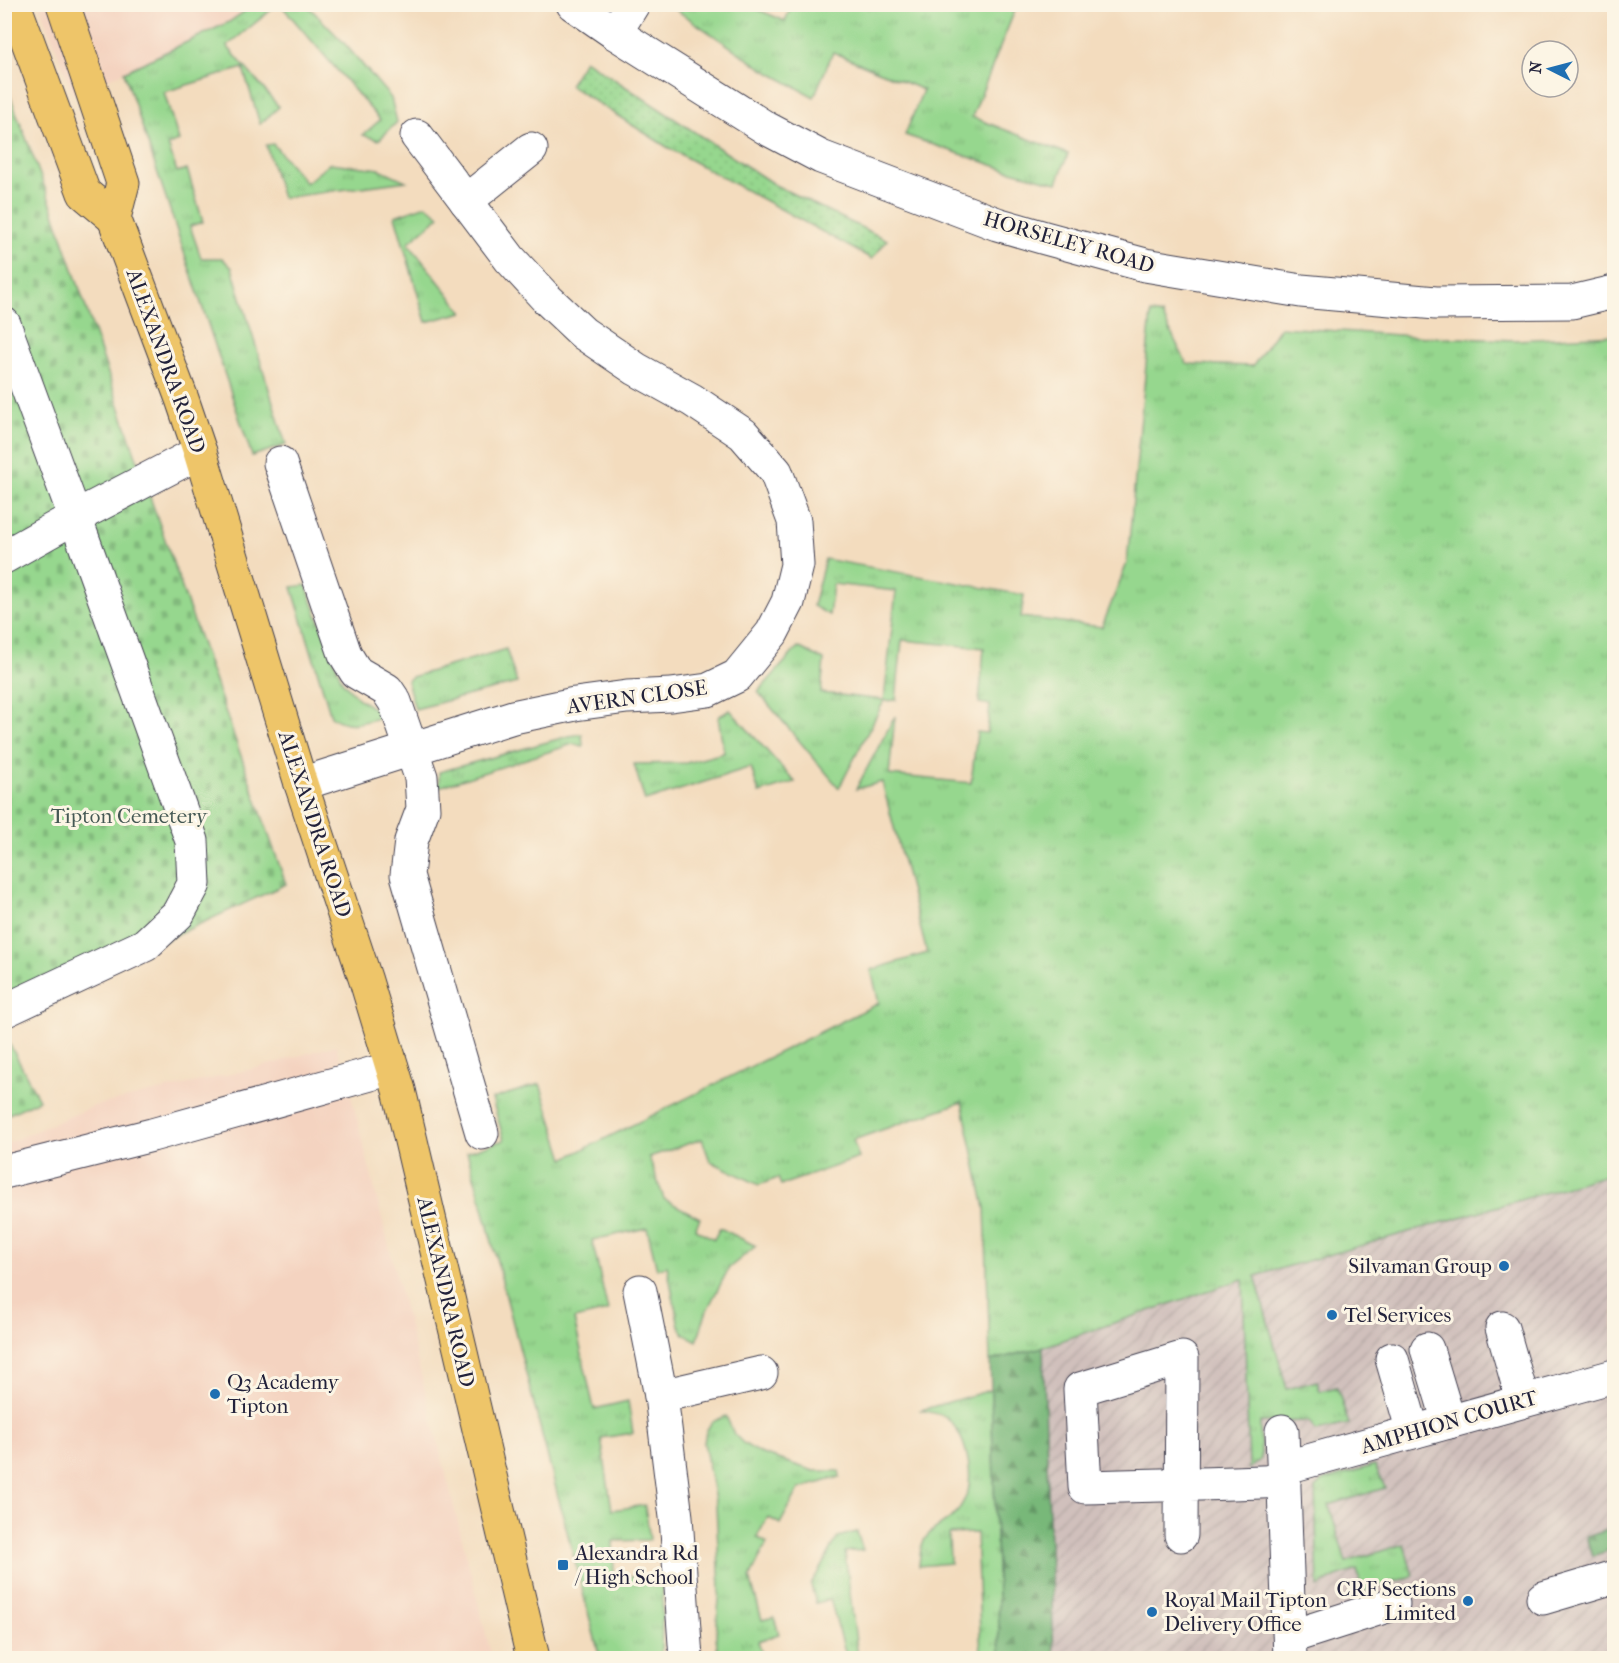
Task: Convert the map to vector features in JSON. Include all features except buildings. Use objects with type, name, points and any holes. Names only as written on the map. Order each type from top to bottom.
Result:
[{"type":"main road","points":[[14,4],[84,193],[114,218],[123,183],[63,4]]},
{"type":"main road","name":"ALEXANDRA ROAD","points":[[114,218],[200,452],[301,784],[392,1068],[533,1659]]},
{"type":"street","name":"HORSELEY ROAD","points":[[573,4],[766,128],[820,157],[997,224],[1145,265],[1301,291],[1437,303],[1572,302],[1614,291]]},
{"type":"street","points":[[615,33],[633,4]]},
{"type":"street","name":"AVERN CLOSE","points":[[301,784],[513,717],[574,704],[708,690],[737,676],[772,633],[788,602],[797,566],[794,521],[776,472],[743,434],[692,400],[636,369],[583,333],[510,259],[417,136]]},
{"type":"street","points":[[466,201],[531,149]]},
{"type":"street","points":[[4,324],[192,841],[194,884],[178,914],[145,945],[4,1011]]},
{"type":"street","points":[[4,557],[200,452]]},
{"type":"street","points":[[280,463],[345,654],[357,672],[387,690],[395,702],[421,777],[423,809],[411,842],[407,875],[482,1133]]},
{"type":"street","points":[[4,1172],[152,1135],[392,1068]]},
{"type":"street","points":[[640,1291],[661,1396],[676,1517],[686,1659]]},
{"type":"street","points":[[1502,1328],[1523,1401]]},
{"type":"street","points":[[1427,1349],[1449,1422]]},
{"type":"street","points":[[1181,1484],[1085,1487],[1080,1389],[1182,1358],[1181,1535]]},
{"type":"street","points":[[1392,1359],[1413,1432]]},
{"type":"street","points":[[661,1396],[760,1372]]},
{"type":"street","name":"AMPHION COURT","points":[[1181,1484],[1284,1475],[1413,1432],[1614,1376]]},
{"type":"street","points":[[1282,1431],[1290,1648],[1393,1604]]},
{"type":"street","points":[[1543,1598],[1614,1577]]},
{"type":"shaded area","points":[[40,5],[254,5],[229,22],[73,94]]},
{"type":"shaded area","name":"Q3 Academy Tipton","points":[[336,1045],[354,1107],[492,1658],[5,1658],[5,1144],[94,1106],[261,1067]]},
{"type":"shaded area","points":[[1614,1173],[1614,1658],[1000,1658],[990,1361],[1043,1347],[1255,1276]]},
{"type":"green space","points":[[254,5],[277,5],[227,46],[279,107],[260,124],[243,68],[164,92],[179,141],[168,145],[177,172],[187,169],[203,222],[190,226],[201,258],[222,258],[232,268],[286,445],[252,456],[124,72],[229,22]]},
{"type":"green space","points":[[281,5],[307,5],[345,44],[391,98],[397,122],[379,140],[363,135],[380,120]]},
{"type":"green space","points":[[669,5],[747,5],[785,21],[792,5],[1017,5],[972,117],[1068,154],[1057,183],[1004,169],[905,135],[923,90],[833,52],[814,97],[763,69]]},
{"type":"green space","points":[[585,60],[775,185],[887,240],[872,259],[667,147],[569,85]]},
{"type":"green space","name":"Tipton Cemetery","points":[[4,80],[51,204],[144,480],[286,884],[172,937],[4,1021]]},
{"type":"green space","points":[[273,144],[306,183],[330,163],[380,169],[406,181],[282,198],[266,145]]},
{"type":"green space","points":[[426,205],[440,216],[408,243],[463,312],[426,322],[395,216]]},
{"type":"green space","points":[[1151,313],[1162,315],[1187,364],[1253,366],[1280,327],[1428,337],[1516,340],[1614,335],[1614,1173],[1255,1276],[1287,1389],[1317,1381],[1320,1391],[1337,1387],[1349,1424],[1316,1431],[1309,1421],[1260,1422],[1261,1459],[1249,1469],[1243,1279],[1043,1347],[990,1361],[985,1208],[962,1102],[853,1140],[859,1158],[781,1185],[778,1178],[759,1185],[710,1161],[702,1139],[649,1157],[664,1199],[700,1218],[695,1229],[714,1239],[720,1228],[756,1246],[729,1268],[707,1310],[697,1341],[684,1334],[679,1326],[667,1266],[657,1269],[647,1228],[592,1240],[608,1311],[574,1319],[594,1409],[628,1401],[633,1433],[601,1438],[612,1510],[645,1505],[650,1540],[613,1541],[614,1577],[651,1577],[663,1580],[661,1658],[600,1658],[467,1152],[504,1140],[492,1099],[540,1084],[564,1159],[879,1003],[871,970],[927,953],[882,782],[856,789],[895,716],[889,775],[971,783],[977,732],[987,733],[990,705],[979,703],[984,648],[902,640],[896,700],[884,701],[839,788],[758,692],[798,647],[824,660],[821,693],[884,700],[896,591],[833,584],[829,615],[813,606],[825,559],[1024,595],[1021,617],[1102,627],[1127,563]]},
{"type":"green space","points":[[306,585],[342,681],[359,699],[385,716],[364,722],[344,723],[331,716],[292,587]]},
{"type":"green space","points":[[506,649],[517,683],[415,709],[407,681],[412,677]]},
{"type":"green space","points":[[730,710],[795,782],[759,793],[751,767],[645,801],[634,764],[686,763],[724,753],[718,717]]},
{"type":"green space","points":[[582,734],[583,746],[573,744],[439,787],[439,772]]},
{"type":"green space","points":[[4,1033],[39,1100],[5,1116],[4,1116]]},
{"type":"green space","points":[[1043,1347],[1054,1658],[1000,1658],[990,1361]]},
{"type":"green space","points":[[991,1390],[1000,1658],[981,1658],[976,1533],[949,1534],[950,1563],[919,1566],[925,1538],[956,1513],[968,1492],[969,1483],[966,1450],[957,1430],[943,1416],[921,1410]]},
{"type":"green space","points":[[726,1416],[734,1434],[759,1453],[814,1471],[839,1471],[840,1477],[799,1489],[780,1524],[768,1517],[757,1537],[767,1543],[750,1578],[762,1620],[774,1617],[779,1634],[758,1641],[763,1658],[718,1658],[716,1635],[720,1588],[716,1505],[704,1443],[706,1431],[712,1422]]},
{"type":"green space","points":[[1375,1465],[1385,1488],[1329,1505],[1346,1562],[1404,1544],[1413,1576],[1363,1591],[1357,1570],[1336,1577],[1318,1587],[1315,1489],[1323,1481]]},
{"type":"green space","points":[[1614,1528],[1614,1549],[1592,1556],[1586,1537]]},
{"type":"green space","points":[[857,1532],[863,1550],[845,1552],[858,1658],[847,1658],[830,1599],[816,1603],[811,1585],[838,1537]]},
{"type":"place","name":"Silvaman Group","points":[[1504,1266]]},
{"type":"place","name":"Tel Services","points":[[1332,1315]]},
{"type":"place","name":"Q3 Academy Tipton","points":[[215,1394]]},
{"type":"place","name":"Alexandra Rd / High School","points":[[563,1565]]},
{"type":"place","name":"CRF Sections Limited","points":[[1468,1601]]},
{"type":"place","name":"Royal Mail Tipton Delivery Office","points":[[1152,1612]]}]
